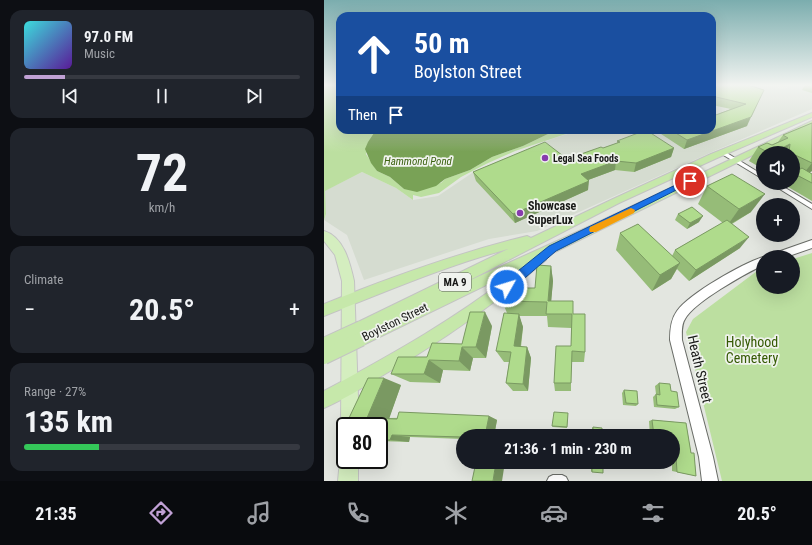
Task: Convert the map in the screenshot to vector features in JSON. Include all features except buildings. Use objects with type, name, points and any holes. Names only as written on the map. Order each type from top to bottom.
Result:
[{"type":"highway","name":"Boylston Street","points":[[324,357],[361,333],[549,234],[651,184],[722,152],[812,115]]},
{"type":"highway","name":"Boylston Street","points":[[324,345],[361,333],[552,248],[811,124]]},
{"type":"highway","points":[[324,310],[349,299],[477,253],[549,234]]},
{"type":"highway","points":[[324,400],[378,370],[488,301],[516,280],[552,248]]},
{"type":"main road","points":[[324,235],[333,243],[343,261],[347,273],[349,299],[350,417]]},
{"type":"main road","points":[[348,481],[349,469]]},
{"type":"street","points":[[722,152],[756,173]]},
{"type":"street","points":[[784,190],[812,207]]},
{"type":"street","points":[[795,250],[812,244]]},
{"type":"street","name":"Heath Street","points":[[710,481],[706,457],[676,340],[676,326],[682,312],[700,298],[734,276],[756,265]]},
{"type":"street","points":[[553,481],[562,481]]},
{"type":"shaded area","points":[[716,107],[812,107],[812,109],[712,152],[537,231],[489,239],[364,280],[347,235],[324,220],[326,214],[324,191],[362,172],[396,188],[413,200],[438,196],[475,171],[568,134],[716,134]]},
{"type":"green space","points":[[324,107],[336,107],[336,134],[374,134],[366,154],[377,171],[390,177],[404,189],[441,183],[445,179],[470,170],[492,157],[523,146],[548,134],[566,134],[515,151],[486,164],[461,177],[439,193],[421,197],[413,195],[413,200],[396,188],[362,172],[325,191],[326,214],[324,220]]},
{"type":"green space","name":"Holyhood Cemetery","points":[[812,253],[812,481],[722,481],[686,332],[693,319],[756,272],[756,294],[800,294],[800,257]]},
{"type":"water","name":"Hammond Pond","points":[[373,134],[548,134],[523,146],[492,157],[470,170],[445,179],[436,186],[417,192],[404,189],[390,177],[377,171],[371,163],[365,149]]},
{"type":"slow traffic","points":[[593,230],[631,210]]},
{"type":"place","name":"Legal Sea Foods","points":[[545,158]]},
{"type":"place","name":"Showcase SuperLux","points":[[520,213]]},
{"type":"route","points":[[507,287],[552,248],[592,230],[690,181]]}]
